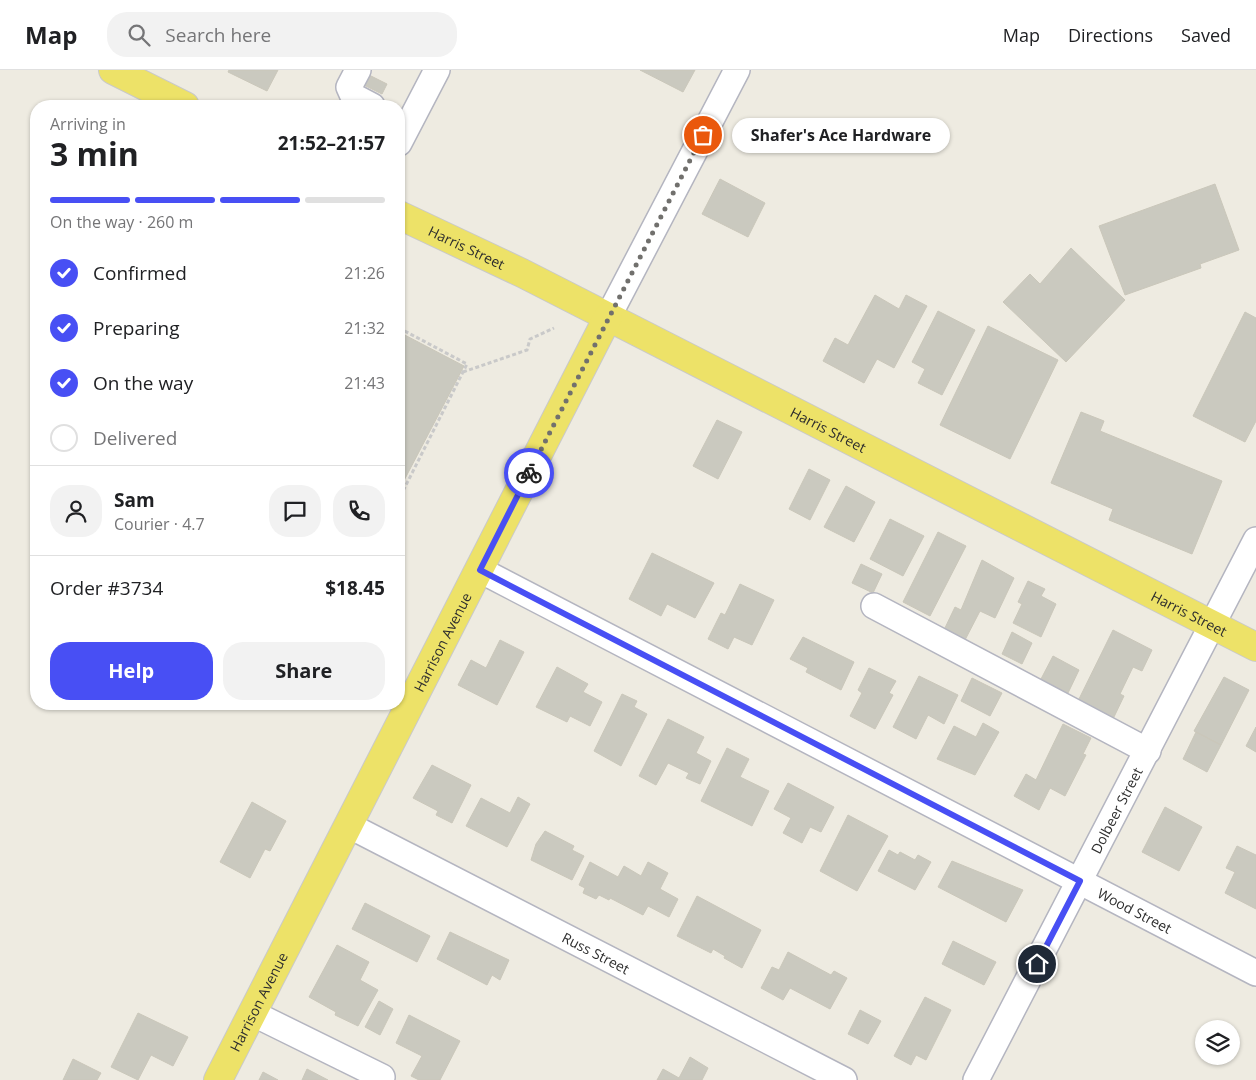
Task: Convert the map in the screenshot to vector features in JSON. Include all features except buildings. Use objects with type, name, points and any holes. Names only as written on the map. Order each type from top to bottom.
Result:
[{"type":"main road","points":[[113,70],[144,77],[177,100]]},
{"type":"main road","name":"Harris Street","points":[[405,218],[522,273],[1256,647]]},
{"type":"main road","name":"Harrison Avenue","points":[[218,1080],[608,317]]},
{"type":"street","points":[[358,70],[349,88],[353,96],[361,100]]},
{"type":"street","name":"Harrison Avenue","points":[[608,317],[737,70]]},
{"type":"street","points":[[405,124],[432,71]]},
{"type":"street","name":"Dolbeer Street","points":[[976,1080],[1148,752],[1256,540]]},
{"type":"street","name":"Wood Street","points":[[480,570],[1256,973]]},
{"type":"street","points":[[874,606],[1148,752]]},
{"type":"street","name":"Russ Street","points":[[348,825],[844,1080]]},
{"type":"street","points":[[252,1013],[382,1077]]},
{"type":"path","points":[[463,372],[527,350],[530,339],[554,328]]},
{"type":"path","points":[[405,331],[467,364],[405,487]]},
{"type":"way so far","points":[[529,473],[703,135]]},
{"type":"place","name":"Shafer's Ace Hardware","points":[[703,135]]},
{"type":"route","points":[[529,473],[480,570],[1080,881],[1037,964]]}]
